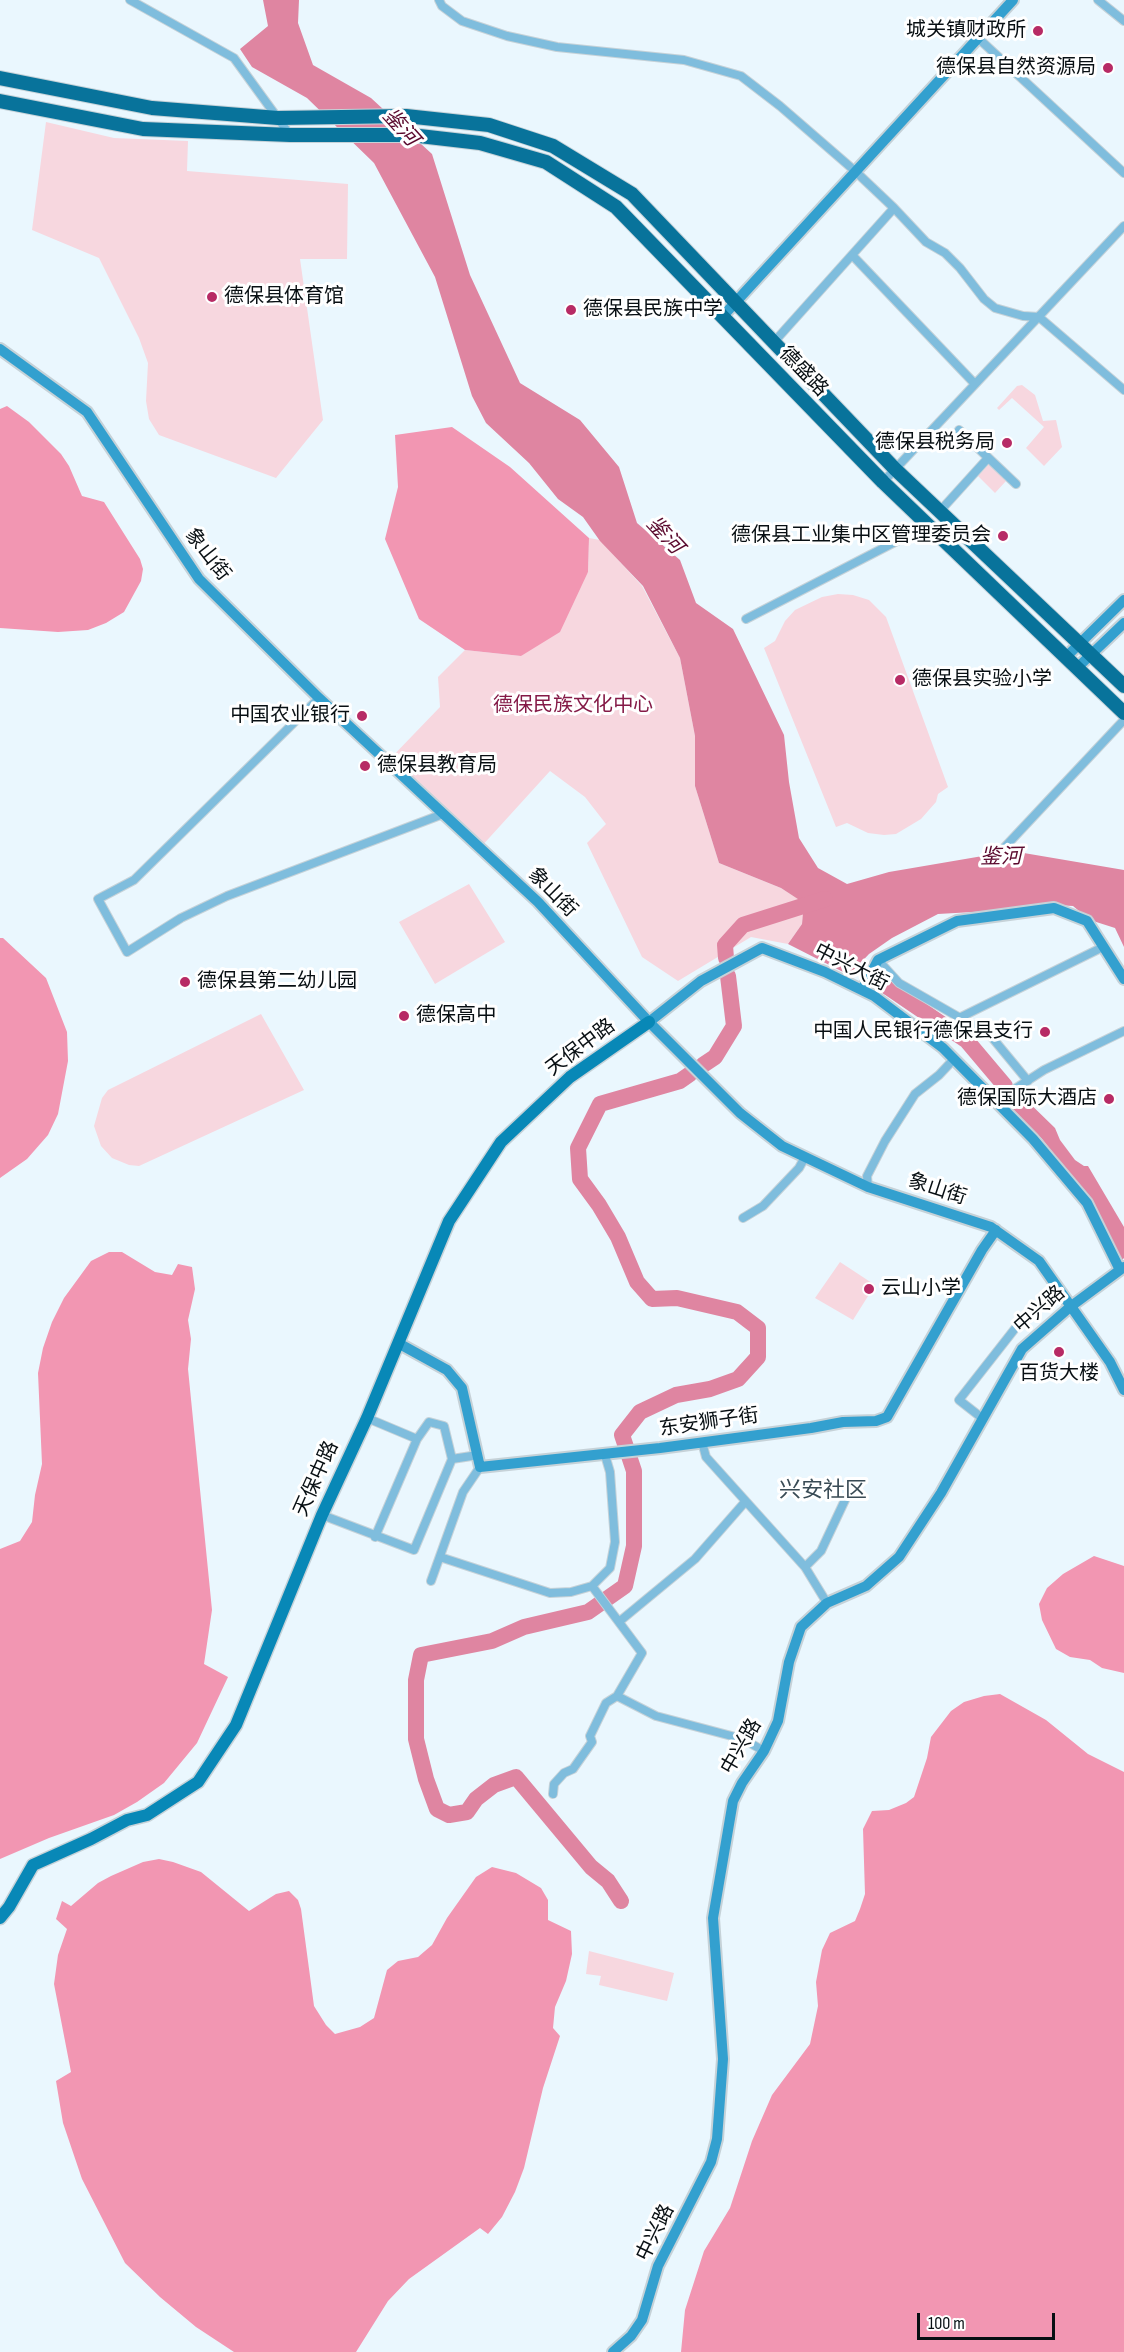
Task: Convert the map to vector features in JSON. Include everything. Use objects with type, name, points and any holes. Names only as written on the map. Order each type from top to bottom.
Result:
[{"type":"highway","points":[[0,78],[152,108],[278,118],[394,117],[489,125],[553,146],[632,194],[895,469],[1124,686]]},
{"type":"highway","name":"德盛路","points":[[0,101],[143,129],[290,135],[411,135],[480,143],[546,162],[616,207],[883,482],[1124,713]]},
{"type":"main road","points":[[723,317],[1013,0]]},
{"type":"main road","name":"象山街","points":[[0,349],[87,411],[199,579],[319,698],[538,902],[649,1022],[740,1113],[782,1146],[868,1187],[991,1227],[1039,1261],[1110,1362],[1124,1390]]},
{"type":"main road","points":[[1066,657],[1124,600]]},
{"type":"main road","points":[[1078,667],[1124,622]]},
{"type":"main road","points":[[861,990],[878,960],[957,921],[1054,908],[1087,921],[1124,979]]},
{"type":"main road","name":"中兴大街","points":[[649,1022],[701,981],[762,948],[825,972],[874,996],[943,1048],[1033,1139],[1087,1203],[1122,1268]]},
{"type":"main road","name":"天保中路","points":[[0,1918],[9,1907],[33,1865],[127,1820],[147,1815],[198,1782],[236,1725],[322,1515],[367,1418],[448,1221],[501,1142],[570,1077],[649,1022]]},
{"type":"main road","name":"东安狮子街","points":[[480,1467],[605,1455],[843,1422],[876,1421],[887,1417],[982,1250],[996,1230]]},
{"type":"main road","name":"中兴路","points":[[613,2352],[631,2336],[642,2320],[658,2266],[711,2162],[717,2139],[723,2059],[713,1918],[733,1801],[742,1783],[764,1751],[778,1721],[789,1662],[801,1627],[827,1603],[867,1586],[899,1557],[941,1493],[1022,1349],[1070,1307],[1122,1268]]},
{"type":"main road","points":[[398,1343],[447,1370],[462,1388],[480,1467]]},
{"type":"street","points":[[130,0],[234,58],[290,135]]},
{"type":"street","points":[[439,0],[442,6],[462,21],[507,36],[556,47],[684,60],[741,75],[855,171],[894,207],[926,242],[945,253],[984,299],[995,308],[1023,316],[1038,317],[1124,390]]},
{"type":"street","points":[[1098,0],[1124,21]]},
{"type":"street","points":[[978,38],[1124,173]]},
{"type":"street","points":[[774,342],[894,207]]},
{"type":"street","points":[[883,482],[1124,226]]},
{"type":"street","points":[[852,255],[975,384]]},
{"type":"street","points":[[959,430],[1016,484]]},
{"type":"street","points":[[940,511],[988,458]]},
{"type":"street","points":[[746,619],[928,525]]},
{"type":"street","points":[[319,698],[134,880],[98,899],[127,952],[181,918],[227,896],[444,814]]},
{"type":"street","points":[[1002,850],[1124,720]]},
{"type":"street","points":[[959,1018],[1103,947]]},
{"type":"street","points":[[878,960],[899,983],[990,1035],[1028,1081]]},
{"type":"street","points":[[996,1101],[1044,1070],[1124,1031]]},
{"type":"street","points":[[868,1187],[867,1176],[885,1141],[915,1094],[939,1075],[954,1059]]},
{"type":"street","points":[[743,1218],[763,1206],[799,1168],[805,1157]]},
{"type":"street","points":[[982,1418],[959,1400],[1017,1326],[1058,1289]]},
{"type":"street","points":[[367,1418],[417,1439]]},
{"type":"street","points":[[322,1515],[375,1537],[414,1550],[452,1459],[444,1426],[429,1422],[417,1439],[375,1537]]},
{"type":"street","points":[[702,1442],[706,1457],[805,1567],[827,1603]]},
{"type":"street","points":[[452,1459],[477,1455]]},
{"type":"street","points":[[440,1557],[550,1593],[571,1592],[592,1586],[610,1568],[615,1542],[610,1472],[605,1455]]},
{"type":"street","points":[[431,1581],[463,1492],[480,1467]]},
{"type":"street","points":[[805,1567],[821,1551],[845,1500]]},
{"type":"street","points":[[620,1621],[653,1591],[695,1559],[745,1502]]},
{"type":"street","points":[[553,1794],[554,1784],[564,1773],[573,1769],[592,1742],[590,1736],[606,1703],[617,1696],[642,1653],[592,1586]]},
{"type":"street","points":[[617,1696],[656,1716],[743,1739],[764,1751]]},
{"type":"green space","name":"德保县体育馆","points":[[46,122],[114,138],[188,141],[187,171],[348,184],[347,259],[300,259],[323,420],[276,478],[159,435],[149,419],[146,401],[148,363],[139,338],[99,258],[32,230]]},
{"type":"green space","points":[[1022,385],[1035,395],[1043,421],[1056,420],[1062,447],[1044,466],[1026,448],[1044,427],[1012,398],[999,410],[997,408],[1017,386]]},
{"type":"green space","points":[[989,464],[1006,481],[995,493],[978,476]]},
{"type":"green space","name":"德保民族文化中心","points":[[589,538],[600,540],[642,586],[680,658],[695,736],[695,786],[719,863],[781,888],[805,903],[802,924],[788,944],[751,937],[678,981],[642,957],[587,843],[606,824],[585,797],[550,771],[480,848],[387,762],[440,707],[438,677],[465,650],[521,656],[588,572]]},
{"type":"green space","points":[[838,594],[853,595],[869,600],[886,617],[948,787],[938,794],[936,802],[921,819],[896,834],[868,833],[847,823],[836,827],[764,648],[775,641],[785,621],[795,610],[822,597]]},
{"type":"green space","points":[[469,884],[505,942],[435,984],[399,922]]},
{"type":"green space","points":[[261,1014],[304,1090],[139,1166],[129,1165],[112,1158],[101,1146],[94,1126],[102,1098],[108,1090]]},
{"type":"green space","points":[[840,1262],[875,1285],[853,1320],[815,1298]]},
{"type":"green space","points":[[589,1951],[674,1973],[667,2001],[599,1985],[601,1976],[586,1974]]},
{"type":"shaded area","points":[[7,406],[29,422],[61,454],[82,496],[104,502],[140,559],[143,569],[141,581],[124,612],[106,623],[88,630],[58,632],[0,628],[0,409]]},
{"type":"shaded area","points":[[452,427],[510,467],[589,538],[588,572],[560,632],[521,656],[465,650],[419,619],[385,539],[398,487],[395,435]]},
{"type":"shaded area","points":[[0,938],[3,938],[46,978],[67,1032],[68,1061],[58,1114],[48,1135],[27,1159],[0,1178]]},
{"type":"shaded area","points":[[109,1252],[122,1252],[155,1272],[172,1275],[178,1264],[192,1267],[195,1289],[188,1320],[191,1339],[188,1369],[212,1610],[204,1664],[228,1677],[197,1743],[164,1783],[114,1815],[49,1838],[0,1859],[0,1549],[20,1541],[32,1522],[42,1464],[38,1373],[52,1322],[64,1298],[91,1261]]},
{"type":"shaded area","points":[[1094,1556],[1124,1566],[1124,1673],[1102,1668],[1090,1660],[1070,1657],[1056,1649],[1042,1620],[1039,1604],[1047,1588],[1063,1574]]},
{"type":"shaded area","points":[[1000,1694],[1046,1720],[1088,1754],[1124,1772],[1124,2352],[681,2352],[685,2310],[704,2251],[730,2208],[752,2141],[772,2095],[810,2044],[818,2006],[816,1982],[822,1950],[830,1933],[855,1921],[860,1909],[865,1894],[863,1829],[872,1811],[889,1810],[914,1797],[927,1758],[931,1737],[951,1711],[964,1702]]},
{"type":"shaded area","points":[[159,1859],[201,1872],[249,1911],[276,1894],[289,1891],[298,1900],[301,1909],[314,2006],[326,2025],[335,2034],[360,2027],[374,2018],[387,1970],[398,1961],[418,1957],[432,1945],[447,1918],[476,1877],[492,1867],[516,1873],[541,1888],[548,1900],[548,1920],[571,1931],[572,1954],[566,1981],[555,2007],[553,2028],[560,2036],[543,2088],[524,2168],[515,2192],[502,2217],[488,2234],[480,2228],[409,2279],[388,2301],[356,2352],[234,2352],[196,2327],[160,2297],[125,2263],[82,2179],[63,2123],[56,2081],[71,2072],[54,1984],[58,1955],[67,1929],[56,1919],[62,1901],[71,1906],[98,1883],[111,1876],[143,1862]]},
{"type":"water","name":"鉴河","points":[[263,0],[299,0],[298,23],[313,65],[371,98],[432,154],[470,275],[520,383],[580,420],[619,467],[637,523],[680,560],[696,603],[733,629],[784,735],[789,782],[799,838],[818,868],[847,884],[889,872],[1012,851],[1124,870],[1124,947],[1115,928],[1090,920],[1073,906],[1039,904],[1008,910],[938,914],[892,938],[869,954],[849,975],[788,944],[802,924],[804,903],[781,888],[719,863],[695,786],[695,736],[680,658],[643,586],[600,541],[583,517],[558,499],[529,463],[486,423],[472,396],[435,277],[374,163],[307,98],[252,67],[240,49],[268,26]]},
{"type":"water","points":[[1018,1092],[1055,1128],[1060,1140],[1075,1160],[1088,1166],[1124,1227],[1124,1258],[1122,1260],[1119,1259],[1057,1158],[1005,1101]]},
{"type":"waterway","points":[[726,958],[725,945],[743,925],[825,899]]},
{"type":"waterway","points":[[703,1065],[715,1057],[734,1026],[728,976]]},
{"type":"waterway","points":[[877,978],[967,1041],[1005,1086]]},
{"type":"waterway","points":[[621,1901],[608,1881],[591,1867],[516,1777],[494,1785],[476,1799],[467,1812],[449,1815],[437,1809],[426,1779],[416,1739],[416,1680],[421,1655],[492,1641],[524,1627],[588,1612],[625,1586],[634,1546],[634,1471],[622,1435],[640,1412],[676,1395],[710,1389],[738,1379],[758,1357],[758,1328],[737,1312],[677,1298],[652,1299],[637,1282],[618,1237],[580,1179],[578,1148],[600,1104],[680,1081],[690,1074]]},
{"type":"place","name":"城关镇财政所","points":[[1038,31]]},
{"type":"place","name":"德保县自然资源局","points":[[1108,68]]},
{"type":"place","name":"德保县体育馆","points":[[212,297]]},
{"type":"place","name":"德保县民族中学","points":[[571,310]]},
{"type":"place","name":"德保县税务局","points":[[1007,443]]},
{"type":"place","name":"德保县工业集中区管理委员会","points":[[1003,536]]},
{"type":"place","name":"德保县实验小学","points":[[900,680]]},
{"type":"place","name":"中国农业银行","points":[[362,716]]},
{"type":"place","name":"德保县教育局","points":[[365,766]]},
{"type":"place","name":"德保县第二幼儿园","points":[[185,982]]},
{"type":"place","name":"德保高中","points":[[404,1016]]},
{"type":"place","name":"中国人民银行德保县支行","points":[[1045,1032]]},
{"type":"place","name":"德保国际大酒店","points":[[1109,1099]]},
{"type":"place","name":"云山小学","points":[[869,1289]]},
{"type":"place","name":"百货大楼","points":[[1059,1352]]},
{"type":"district","name":"兴安社区","points":[[823,1491]]}]
